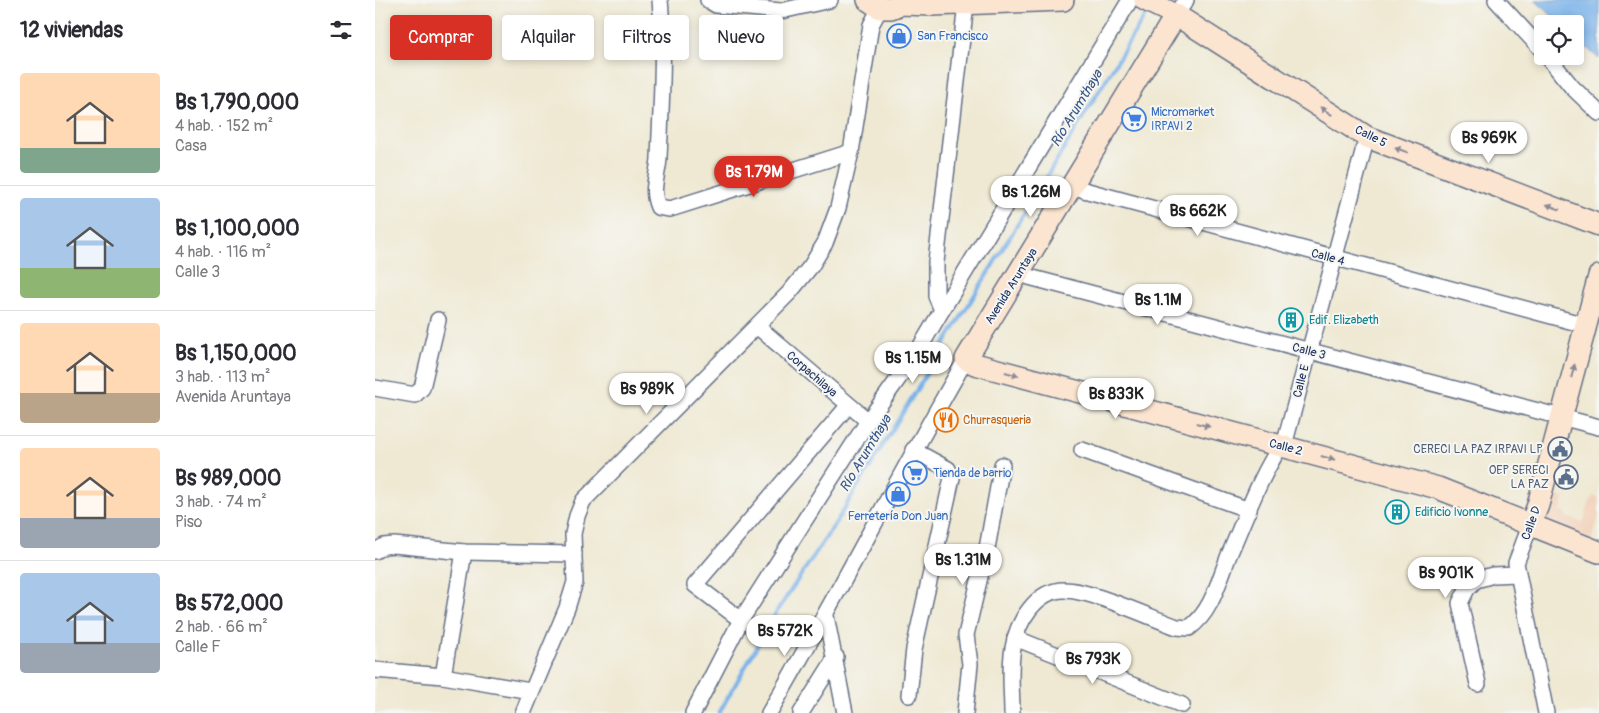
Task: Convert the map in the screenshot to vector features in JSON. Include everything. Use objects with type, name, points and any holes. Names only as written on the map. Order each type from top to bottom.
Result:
[{"type":"main road","points":[[874,4],[891,8],[904,2],[1063,0]]},
{"type":"main road","name":"Calle 5","points":[[1167,6],[1367,137],[1599,225]]},
{"type":"main road","name":"Avenida Aruntaya","points":[[966,359],[1073,185],[1167,6]]},
{"type":"main road","name":"Calle D","points":[[1530,526],[1538,505],[1599,276]]},
{"type":"main road","name":"Calle 2","points":[[966,359],[975,364],[1439,488],[1599,552]]},
{"type":"street","points":[[660,0],[662,49],[659,161],[653,187],[658,207],[670,209],[851,152]]},
{"type":"street","points":[[708,0],[716,4],[781,12],[830,0]]},
{"type":"street","points":[[693,713],[741,620],[868,420],[916,354],[1130,0]]},
{"type":"street","points":[[1496,0],[1534,41]]},
{"type":"street","points":[[942,310],[936,296],[936,262],[965,2]]},
{"type":"street","points":[[523,713],[530,691],[567,608],[575,582],[575,525],[583,501],[757,327],[805,273],[825,243],[838,208],[851,152],[874,4]]},
{"type":"street","points":[[1555,65],[1599,113]]},
{"type":"street","name":"Calle E","points":[[1015,638],[1025,616],[1037,601],[1051,591],[1066,590],[1088,595],[1177,627],[1189,628],[1205,613],[1249,510],[1286,438],[1367,137]]},
{"type":"street","name":"Calle 4","points":[[1073,185],[1084,190],[1585,325]]},
{"type":"street","name":"Calle 3","points":[[1020,271],[1029,277],[1599,427]]},
{"type":"street","points":[[375,388],[415,394],[422,388],[438,320]]},
{"type":"street","name":"Corpachilaya","points":[[757,327],[868,420]]},
{"type":"street","name":"Avenida Aruntaya","points":[[769,713],[826,616],[913,450],[966,359]]},
{"type":"street","points":[[741,620],[695,584],[849,406]]},
{"type":"street","points":[[909,695],[918,631],[952,478],[947,470],[913,450]]},
{"type":"street","points":[[1082,450],[1249,510]]},
{"type":"street","points":[[965,713],[970,664],[965,634],[988,543],[1002,465]]},
{"type":"street","name":"Calle D","points":[[1530,526],[1516,563],[1546,713]]},
{"type":"street","points":[[375,551],[384,546],[394,545],[464,552],[574,554]]},
{"type":"street","points":[[443,676],[464,552]]},
{"type":"street","points":[[1478,684],[1461,604],[1467,589],[1476,580],[1493,575],[1518,574]]},
{"type":"street","points":[[826,616],[836,657],[845,713]]},
{"type":"street","points":[[1012,713],[1012,667],[1015,638],[1182,705]]},
{"type":"street","points":[[801,713],[836,657]]},
{"type":"street","points":[[375,670],[443,676],[530,691]]},
{"type":"shaded area","points":[[1552,494],[1564,498],[1561,511],[1566,512],[1567,517],[1583,522],[1591,499],[1594,496],[1599,498],[1599,517],[1591,540],[1547,525],[1544,519]]},
{"type":"water","points":[[1535,0],[1599,0],[1599,59],[1584,45],[1584,15],[1551,15]]},
{"type":"waterway","name":"Río Arumthaya","points":[[719,713],[779,608],[833,527],[1149,9]]},
{"type":"place","name":"San Francisco","points":[[899,36]]},
{"type":"place","name":"Micromarket IRPAVI 2","points":[[1134,119]]},
{"type":"place","name":"Edif. Elizabeth","points":[[1291,320]]},
{"type":"place","name":"Churrasqueria","points":[[946,420]]},
{"type":"place","name":"CERECI LA PAZ IRPAVI LP","points":[[1560,449]]},
{"type":"place","name":"Tienda de barrio","points":[[915,473]]},
{"type":"place","name":"OEP SERECI LA PAZ","points":[[1566,477]]},
{"type":"place","name":"Ferretería Don Juan","points":[[898,494]]},
{"type":"place","name":"Edificio Ivonne","points":[[1397,512]]}]
